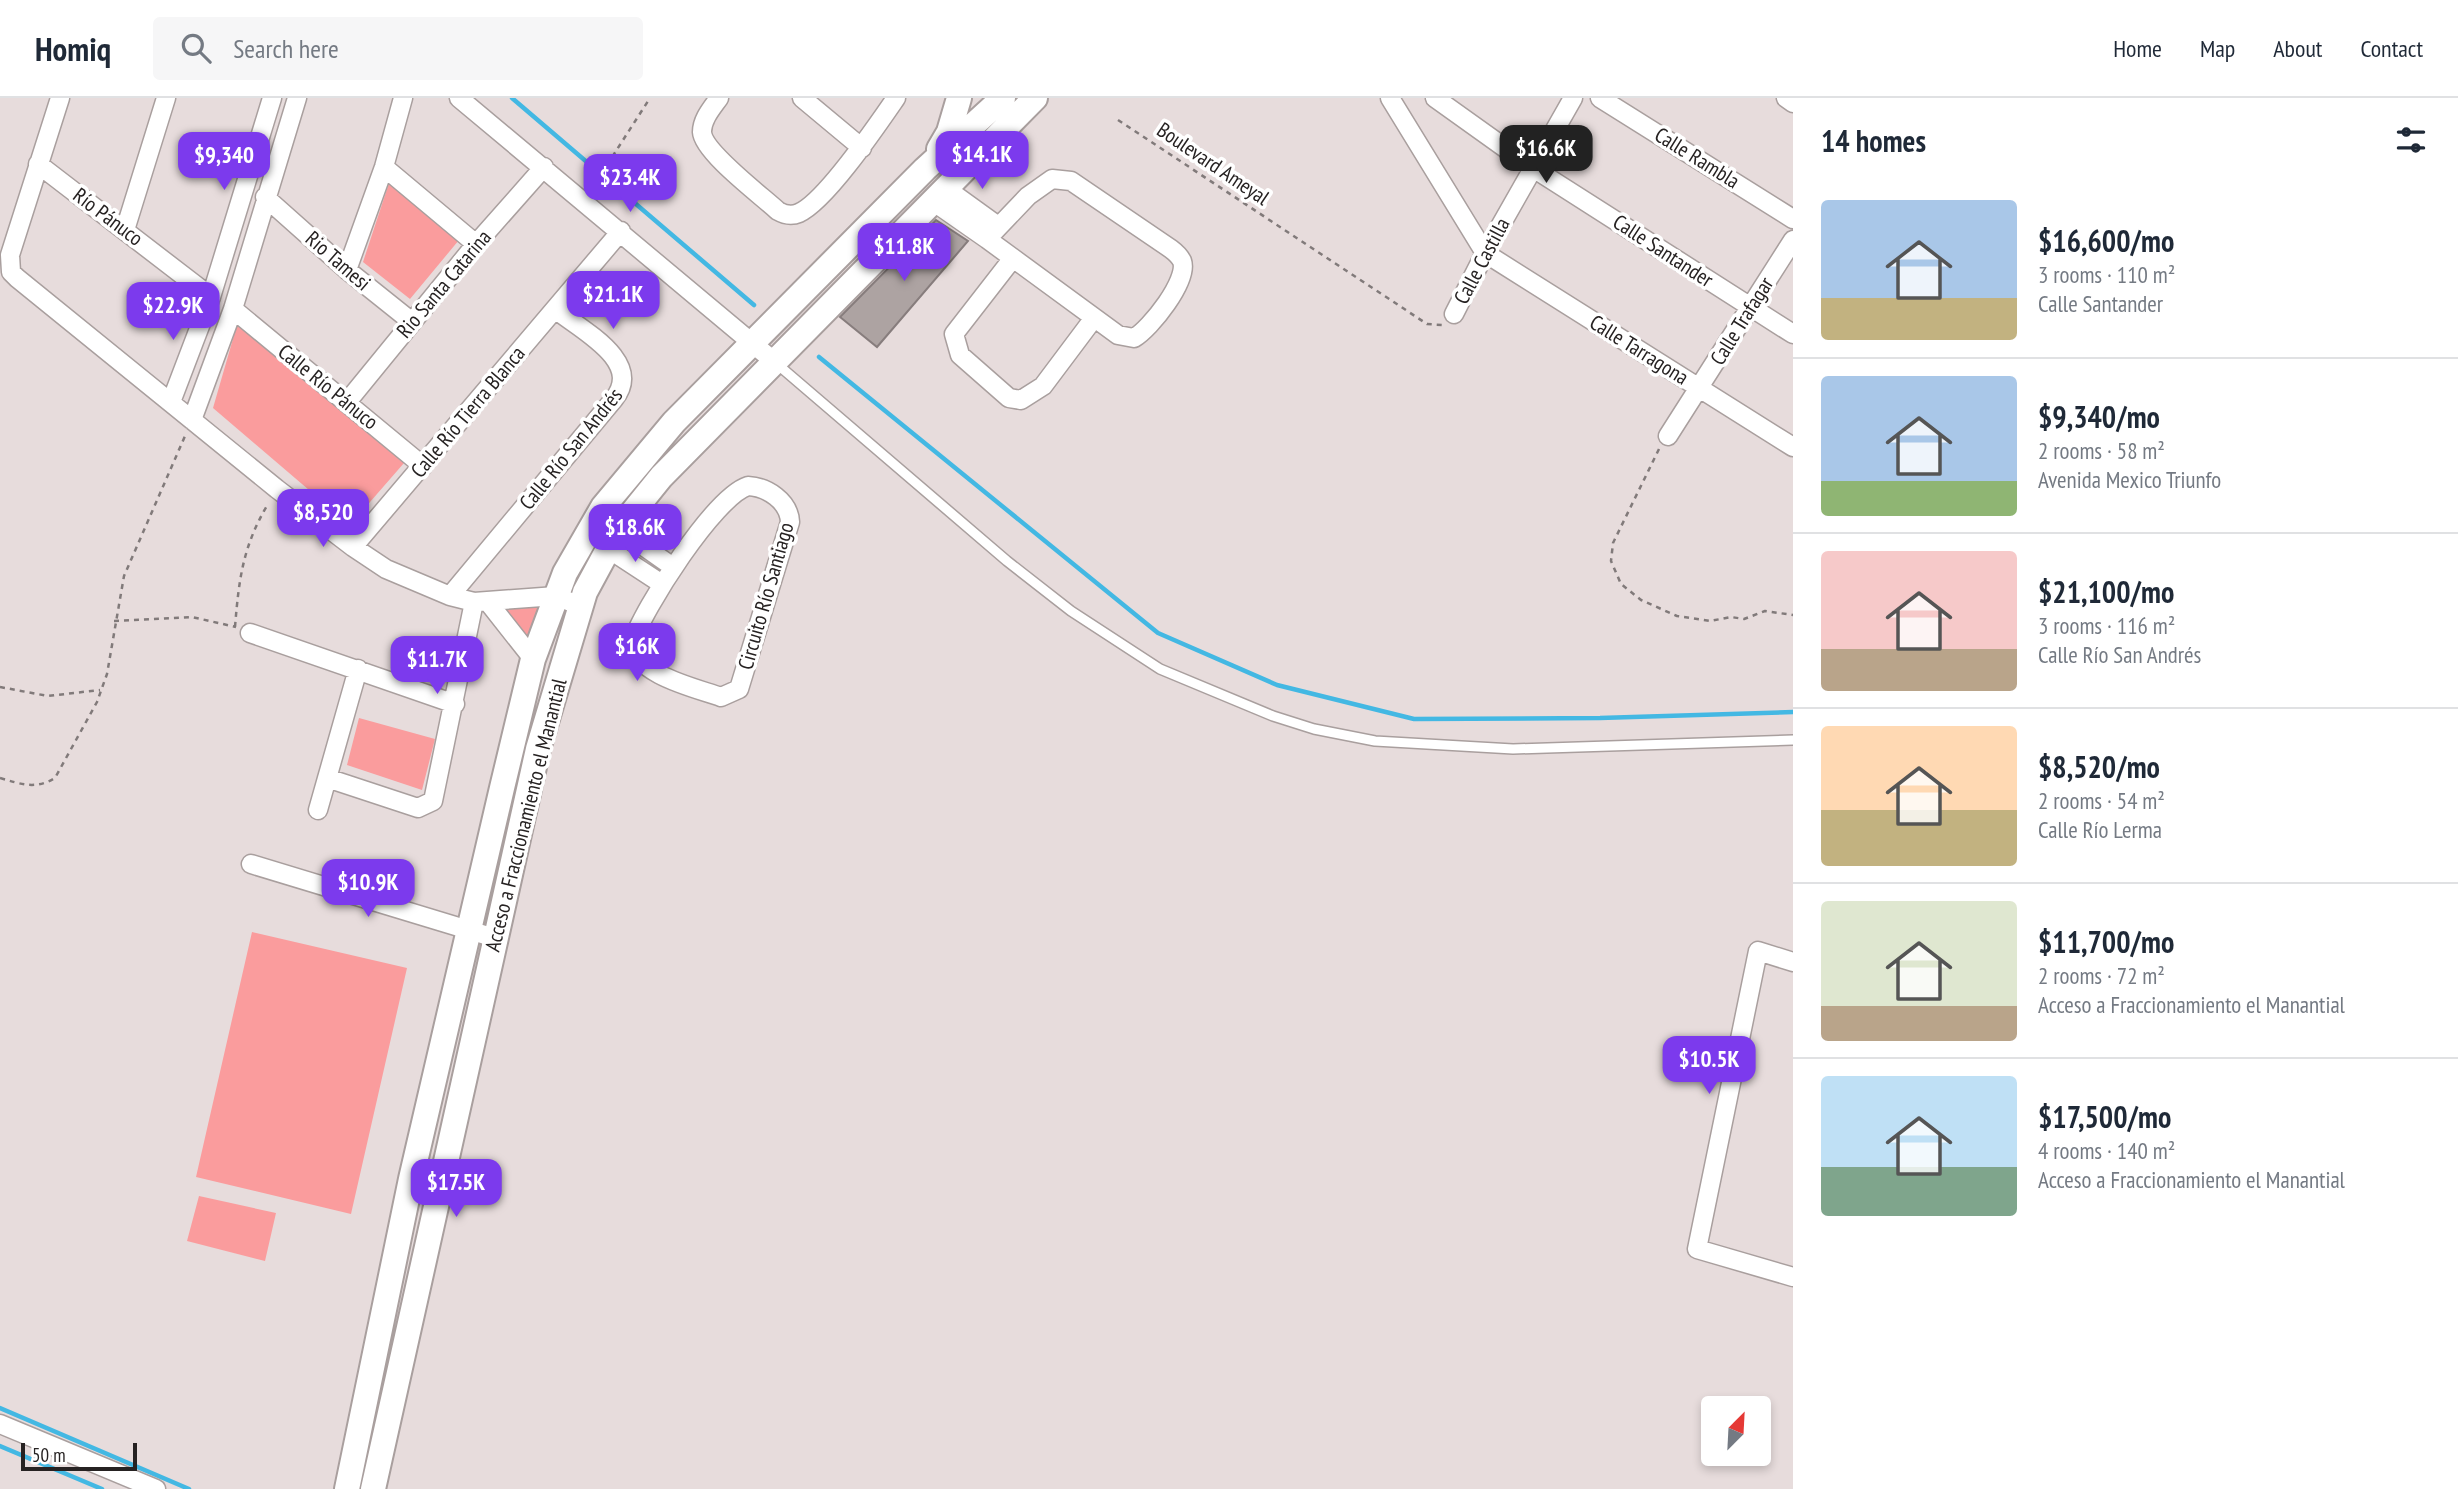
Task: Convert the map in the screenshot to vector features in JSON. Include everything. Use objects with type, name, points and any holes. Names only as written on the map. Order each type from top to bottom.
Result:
[{"type":"main road","points":[[925,169],[949,132],[960,98]]},
{"type":"main road","name":"Acceso a Fraccionamiento el Manantial","points":[[347,1489],[411,1180],[533,659],[571,562],[603,508],[674,422],[925,169],[1003,98]]},
{"type":"main road","name":"Acceso a Fraccionamiento el Manantial","points":[[373,1489],[537,749],[579,606],[613,539],[661,477],[1035,98]]},
{"type":"street","points":[[60,98],[7,259],[10,272],[277,489],[386,569],[450,596],[481,602],[556,596],[579,606]]},
{"type":"street","points":[[125,230],[166,98]]},
{"type":"street","points":[[171,401],[211,297],[272,98]]},
{"type":"street","points":[[192,420],[233,309],[297,98]]},
{"type":"street","points":[[347,270],[384,167],[403,98]]},
{"type":"street","points":[[459,98],[776,363]]},
{"type":"street","points":[[719,98],[704,120],[702,131],[708,148],[783,214],[801,212],[862,148],[895,98]]},
{"type":"street","points":[[802,98],[862,148]]},
{"type":"street","points":[[1390,98],[1485,253]]},
{"type":"street","name":"Calle Santander","points":[[1435,98],[1533,168],[1793,334]]},
{"type":"street","name":"Calle Castilla","points":[[1454,314],[1485,253],[1573,98]]},
{"type":"street","name":"Calle Rambla","points":[[1600,98],[1793,219]]},
{"type":"street","points":[[1786,98],[1793,103]]},
{"type":"street","name":"Río Pánuco","points":[[38,164],[211,297]]},
{"type":"street","points":[[384,167],[476,244]]},
{"type":"street","name":"Rio Santa Catarina","points":[[348,402],[476,244],[544,167]]},
{"type":"street","points":[[938,194],[992,233],[1013,258],[1125,338],[1142,334],[1160,314],[1181,274],[1182,263],[1179,257],[1087,191],[1061,179],[1043,182],[992,233]]},
{"type":"street","name":"Rio Tamesi","points":[[265,197],[347,270],[412,322]]},
{"type":"street","name":"Calle Río Tierra Blanca","points":[[353,547],[621,231]]},
{"type":"street","name":"Calle Trafagar","points":[[1668,436],[1793,240]]},
{"type":"street","name":"Calle Tarragona","points":[[1485,253],[1793,447]]},
{"type":"street","points":[[1013,258],[954,334],[960,355],[1010,398],[1021,400],[1036,392],[1094,318]]},
{"type":"street","name":"Calle Río Pánuco","points":[[233,309],[423,466]]},
{"type":"street","name":"Calle Río San Andrés","points":[[450,596],[614,399],[625,382],[623,370],[614,356],[555,309]]},
{"type":"street","name":"Circuito Río Santiago","points":[[748,486],[765,489],[787,507],[790,522],[787,538],[739,689],[734,693],[721,696],[656,673],[635,655],[632,643],[636,632],[662,584],[673,567],[741,488],[748,486]]},
{"type":"street","points":[[613,539],[673,567]]},
{"type":"street","points":[[613,539],[662,584]]},
{"type":"street","points":[[481,602],[533,659]]},
{"type":"street","points":[[327,778],[405,805],[425,807],[433,801],[481,602]]},
{"type":"street","points":[[243,630],[455,704]]},
{"type":"street","points":[[318,810],[358,669]]},
{"type":"street","points":[[251,864],[495,938]]},
{"type":"street","points":[[1793,962],[1758,951],[1697,1249],[1793,1277]]},
{"type":"street","points":[[0,1424],[156,1489]]},
{"type":"lane","points":[[776,363],[1007,561],[1071,611],[1160,669],[1273,716],[1314,729],[1375,741],[1500,748],[1793,740]]},
{"type":"path","points":[[607,165],[650,98]]},
{"type":"path","name":"Boulevard Ameyal","points":[[1118,120],[1427,324],[1446,324],[1454,314]]},
{"type":"path","points":[[0,778],[32,787],[44,785],[55,778],[102,690],[114,621],[133,553],[192,420]]},
{"type":"path","points":[[1668,436],[1650,463],[1613,543],[1611,561],[1618,580],[1641,600],[1677,616],[1710,621],[1731,617],[1744,619],[1765,611],[1793,615]]},
{"type":"path","points":[[114,621],[191,617],[243,630],[244,555],[251,532],[277,489]]},
{"type":"path","points":[[0,687],[48,696],[102,690]]},
{"type":"shaded area","points":[[389,183],[459,240],[410,299],[363,262]]},
{"type":"shaded area","points":[[237,325],[404,463],[350,525],[213,408]]},
{"type":"shaded area","points":[[541,603],[529,639],[503,608],[522,608]]},
{"type":"shaded area","points":[[359,718],[435,739],[422,790],[347,765]]},
{"type":"shaded area","points":[[252,932],[407,968],[351,1214],[196,1177]]},
{"type":"shaded area","points":[[199,1196],[276,1213],[265,1261],[187,1241]]},
{"type":"building","points":[[936,220],[968,241],[877,347],[840,317]]},
{"type":"waterway","points":[[512,98],[754,305]]},
{"type":"waterway","points":[[819,357],[1158,633],[1277,685],[1414,719],[1600,718],[1793,712]]},
{"type":"waterway","points":[[0,1408],[189,1489]]},
{"type":"waterway","points":[[0,1446],[102,1489]]}]
